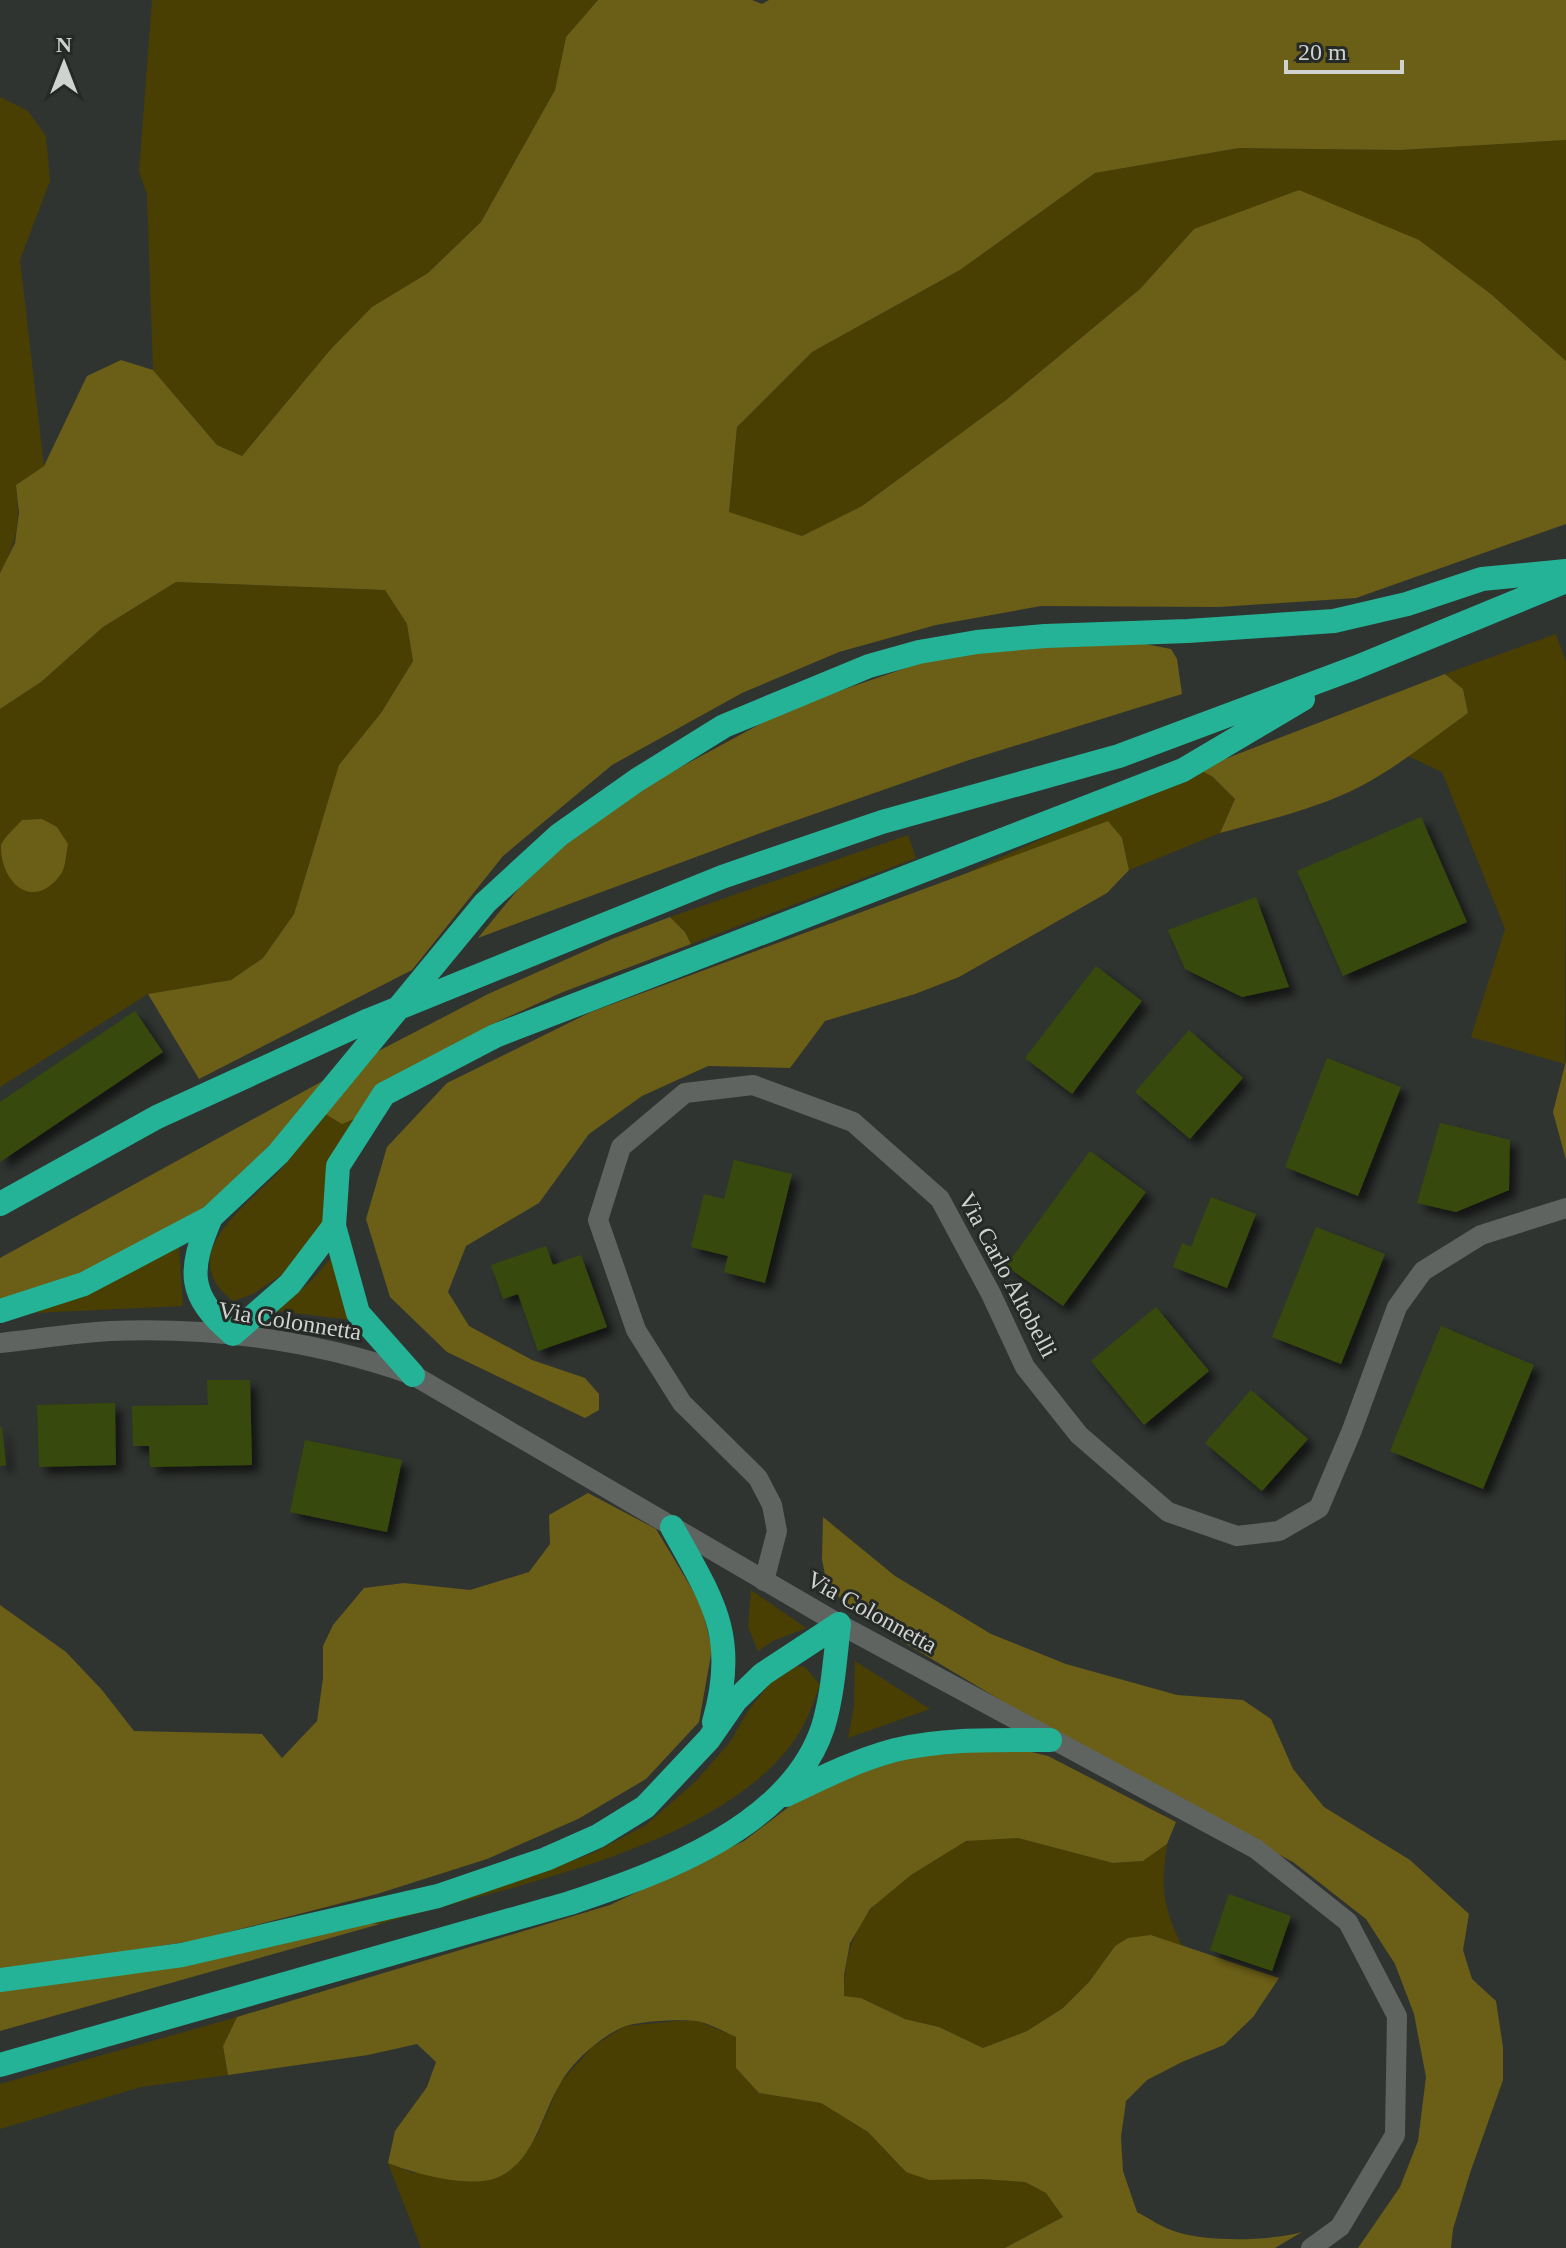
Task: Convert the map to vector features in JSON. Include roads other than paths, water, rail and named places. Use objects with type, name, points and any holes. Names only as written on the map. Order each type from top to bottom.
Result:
[{"type":"highway","points":[[0,1311],[84,1284],[211,1217],[278,1154],[485,903],[559,835],[637,780],[724,726],[869,666],[919,652],[977,642],[1045,636],[1188,631],[1334,621],[1407,604],[1482,579],[1566,571]]},
{"type":"highway","points":[[0,1204],[157,1117],[369,1020],[722,877],[882,822],[1119,756],[1357,667],[1566,581]]},
{"type":"highway","points":[[413,1375],[358,1313],[334,1226],[338,1166],[384,1094],[495,1036],[1183,770],[1357,667]]},
{"type":"highway","points":[[211,1217],[199,1246],[195,1271],[198,1295],[213,1317],[233,1334],[290,1284],[334,1226]]},
{"type":"highway","points":[[672,1527],[713,1601],[722,1628],[722,1696],[709,1739]]},
{"type":"highway","points":[[0,1980],[182,1955],[438,1896],[532,1864],[598,1836],[645,1807],[709,1739],[736,1700],[763,1674],[839,1624]]},
{"type":"highway","points":[[0,2065],[570,1903],[629,1884],[725,1837],[793,1782],[822,1730],[830,1700],[839,1624]]},
{"type":"highway","points":[[773,1801],[841,1768],[895,1750],[984,1740],[1050,1740]]},
{"type":"main road","name":"Via Carlo Altobelli","points":[[764,1581],[777,1531],[772,1505],[758,1478],[682,1403],[636,1330],[598,1220],[621,1147],[685,1093],[753,1085],[853,1122],[940,1199],[991,1294],[1025,1367],[1079,1435],[1168,1512],[1237,1536],[1279,1531],[1319,1508],[1352,1430],[1397,1307],[1423,1271],[1481,1235],[1566,1208]]},
{"type":"main road","name":"Via Colonnetta","points":[[0,1343],[111,1331],[233,1334],[363,1357],[413,1375],[839,1624],[1256,1849],[1348,1922],[1397,2016],[1395,2135],[1340,2227],[1311,2248]]}]
